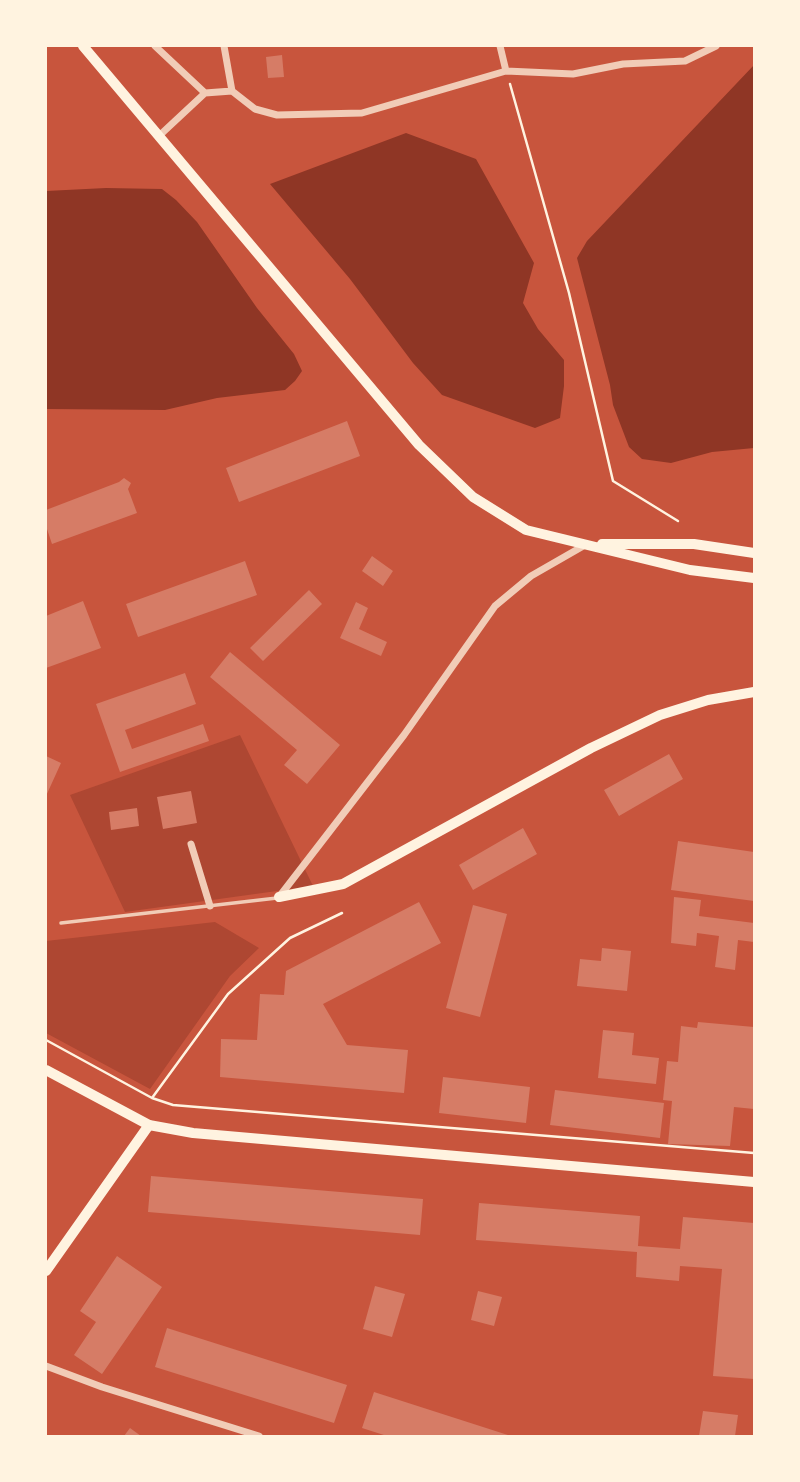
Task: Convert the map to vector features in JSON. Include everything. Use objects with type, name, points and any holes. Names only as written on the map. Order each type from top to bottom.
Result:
[{"type":"main road","points":[[83,46],[419,445],[473,496],[526,530],[690,570],[754,578]]},
{"type":"main road","points":[[585,544],[694,544],[754,553]]},
{"type":"main road","points":[[279,897],[343,884],[591,748],[660,715],[708,700],[754,692]]},
{"type":"main road","points":[[46,1070],[149,1125],[193,1133],[754,1182]]},
{"type":"main road","points":[[46,1271],[149,1125]]},
{"type":"street","points":[[155,46],[205,93]]},
{"type":"street","points":[[225,46],[232,91],[254,109],[277,115],[362,113],[506,71],[573,74],[623,64],[685,61],[716,46]]},
{"type":"street","points":[[500,46],[506,71]]},
{"type":"street","points":[[160,135],[205,93],[232,91]]},
{"type":"street","points":[[279,897],[404,735],[495,606],[531,576],[585,544]]},
{"type":"street","points":[[191,844],[210,906]]},
{"type":"street","points":[[46,1366],[102,1387],[259,1437]]},
{"type":"lane","points":[[61,923],[279,897]]},
{"type":"path","points":[[506,71],[569,293],[613,481],[678,521]]},
{"type":"path","points":[[152,1098],[228,994],[290,938],[342,913]]},
{"type":"path","points":[[46,1040],[152,1098],[173,1105],[754,1153]]},
{"type":"shaded area","points":[[754,65],[754,448],[712,452],[671,463],[642,459],[629,447],[613,405],[577,258],[587,241]]},
{"type":"shaded area","points":[[406,133],[476,159],[534,263],[523,303],[538,329],[564,360],[560,418],[535,428],[442,395],[413,363],[350,279],[270,184]]},
{"type":"shaded area","points":[[162,189],[176,200],[197,222],[257,308],[294,354],[302,371],[295,381],[285,390],[217,398],[165,410],[46,409],[46,191]]},
{"type":"shaded area","points":[[240,735],[313,886],[125,912],[70,795]]},
{"type":"shaded area","points":[[215,922],[259,948],[230,976],[150,1089],[46,1033],[46,941]]},
{"type":"building","points":[[282,55],[284,77],[268,78],[266,57]]},
{"type":"building","points":[[347,421],[360,456],[239,502],[226,468]]},
{"type":"building","points":[[124,478],[131,483],[128,489],[137,513],[52,544],[46,526],[46,510]]},
{"type":"building","points":[[372,556],[393,571],[383,586],[362,571]]},
{"type":"building","points":[[245,561],[257,595],[138,637],[126,604]]},
{"type":"building","points":[[309,590],[322,604],[263,661],[250,648]]},
{"type":"building","points":[[83,601],[101,648],[46,668],[46,616]]},
{"type":"building","points":[[356,602],[368,608],[359,629],[387,642],[381,656],[340,638]]},
{"type":"building","points":[[230,652],[340,745],[307,784],[284,765],[297,750],[210,677]]},
{"type":"building","points":[[185,673],[196,704],[125,730],[132,749],[203,724],[209,741],[120,772],[96,704]]},
{"type":"building","points":[[669,754],[683,779],[619,816],[604,790]]},
{"type":"building","points":[[46,756],[61,763],[46,796]]},
{"type":"building","points":[[191,791],[197,823],[163,829],[157,797]]},
{"type":"building","points":[[137,808],[139,826],[111,830],[109,812]]},
{"type":"building","points":[[523,828],[537,854],[473,890],[459,865]]},
{"type":"building","points":[[678,841],[754,852],[754,901],[671,890]]},
{"type":"building","points":[[674,897],[701,900],[699,916],[754,923],[754,942],[738,940],[735,970],[715,967],[719,936],[697,933],[696,946],[671,943]]},
{"type":"building","points":[[419,902],[441,943],[323,1004],[347,1045],[408,1050],[404,1093],[220,1077],[221,1039],[257,1040],[260,994],[284,995],[286,971]]},
{"type":"building","points":[[473,905],[507,914],[480,1017],[446,1008]]},
{"type":"building","points":[[602,948],[631,951],[627,991],[577,986],[580,959],[601,961]]},
{"type":"building","points":[[698,1022],[754,1027],[754,1109],[734,1107],[730,1146],[668,1144],[672,1101],[663,1100],[667,1061],[678,1062],[681,1026],[697,1028]]},
{"type":"building","points":[[603,1030],[634,1033],[632,1055],[659,1058],[656,1084],[598,1078]]},
{"type":"building","points":[[443,1077],[530,1087],[526,1123],[439,1113]]},
{"type":"building","points":[[555,1090],[664,1103],[660,1138],[550,1125]]},
{"type":"building","points":[[151,1176],[423,1199],[420,1235],[148,1212]]},
{"type":"building","points":[[479,1203],[640,1216],[638,1246],[680,1249],[683,1217],[754,1223],[754,1379],[713,1376],[722,1269],[680,1266],[679,1281],[636,1277],[637,1252],[476,1240]]},
{"type":"building","points":[[117,1256],[162,1287],[102,1374],[74,1355],[96,1322],[80,1311]]},
{"type":"building","points":[[375,1286],[405,1294],[392,1337],[363,1329]]},
{"type":"building","points":[[478,1291],[502,1297],[494,1326],[471,1320]]},
{"type":"building","points":[[167,1328],[347,1385],[334,1423],[155,1367]]},
{"type":"building","points":[[374,1392],[511,1436],[387,1436],[362,1428]]},
{"type":"building","points":[[703,1411],[738,1415],[735,1436],[699,1436]]},
{"type":"building","points":[[130,1428],[141,1436],[124,1436]]}]
